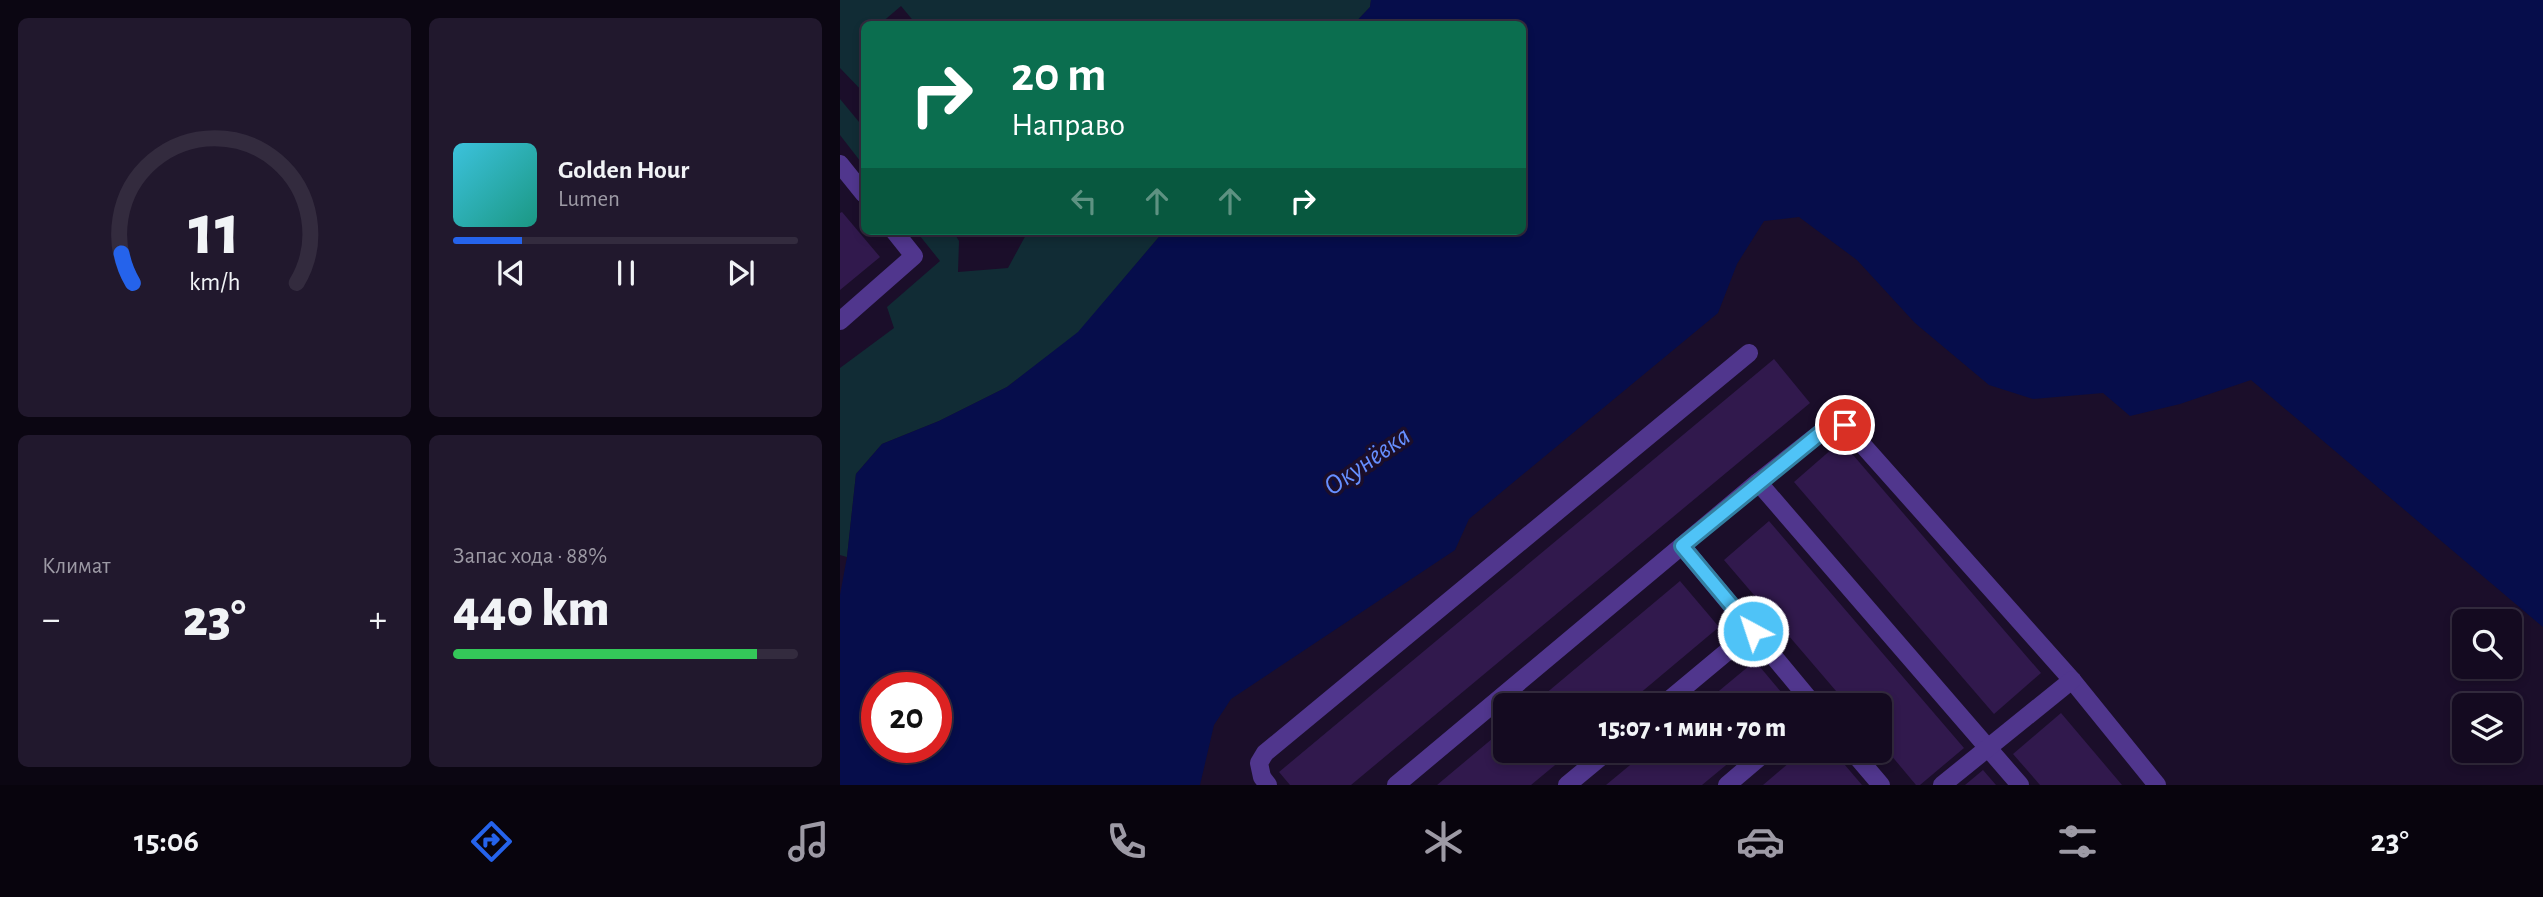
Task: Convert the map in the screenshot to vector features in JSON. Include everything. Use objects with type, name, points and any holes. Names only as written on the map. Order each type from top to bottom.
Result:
[{"type":"lane","points":[[840,164],[861,190]]},
{"type":"lane","points":[[840,321],[914,256],[897,235]]},
{"type":"lane","points":[[1268,785],[1262,777],[1259,763],[1265,753],[1749,354]]},
{"type":"lane","points":[[1396,785],[1758,482],[1829,426],[1845,425],[2072,680],[2157,785]]},
{"type":"lane","points":[[1758,482],[2020,785]]},
{"type":"lane","points":[[1682,546],[1804,693]]},
{"type":"lane","points":[[1678,693],[1753,631]]},
{"type":"lane","points":[[1942,785],[2072,680]]},
{"type":"lane","points":[[1567,785],[1594,763]]},
{"type":"lane","points":[[1727,785],[1753,763]]},
{"type":"lane","points":[[1862,763],[1881,785]]},
{"type":"shaded area","points":[[840,0],[1371,0],[1370,7],[1357,21],[914,21],[901,6],[884,21],[861,21],[861,90],[840,68]]},
{"type":"shaded area","points":[[840,99],[861,124],[861,162],[840,135]]},
{"type":"shaded area","points":[[919,235],[955,235],[959,241],[958,272],[1008,268],[1026,235],[1161,235],[1079,332],[1007,387],[939,421],[882,444],[856,474],[847,557],[840,555],[840,368],[894,328],[887,307],[940,261]]},
{"type":"water","name":"Окунёвка","points":[[1371,0],[2543,0],[2543,627],[2251,380],[2180,404],[2130,416],[2103,393],[2033,399],[1989,385],[1915,323],[1857,260],[1799,217],[1764,221],[1737,264],[1718,313],[1469,519],[1455,550],[1231,699],[1214,725],[1200,785],[840,785],[840,595],[856,474],[882,444],[939,421],[1007,387],[1078,332],[1161,235],[1526,235],[1526,21],[1357,21],[1370,7]]},
{"type":"building","points":[[842,212],[880,257],[840,290]]},
{"type":"building","points":[[1774,359],[1810,403],[1351,785],[1290,785],[1279,772]]},
{"type":"building","points":[[1841,441],[2041,673],[1994,714],[1794,482]]},
{"type":"building","points":[[1769,521],[1964,748],[1920,785],[1916,785],[1892,756],[1892,693],[1838,693],[1724,560]]},
{"type":"building","points":[[1680,581],[1719,627],[1640,693],[1546,693]]},
{"type":"building","points":[[1755,661],[1782,693],[1716,693]]},
{"type":"building","points":[[2061,713],[2122,785],[2040,785],[2013,754]]},
{"type":"building","points":[[1493,738],[1493,763],[1558,763],[1531,785],[1437,785]]},
{"type":"building","points":[[1633,763],[1729,763],[1702,785],[1606,785]]},
{"type":"building","points":[[1789,763],[1843,763],[1862,785],[1763,785]]},
{"type":"building","points":[[1983,770],[1996,785],[1965,785]]},
{"type":"route","points":[[1753,631],[1682,546],[1829,426],[1845,425]]}]
